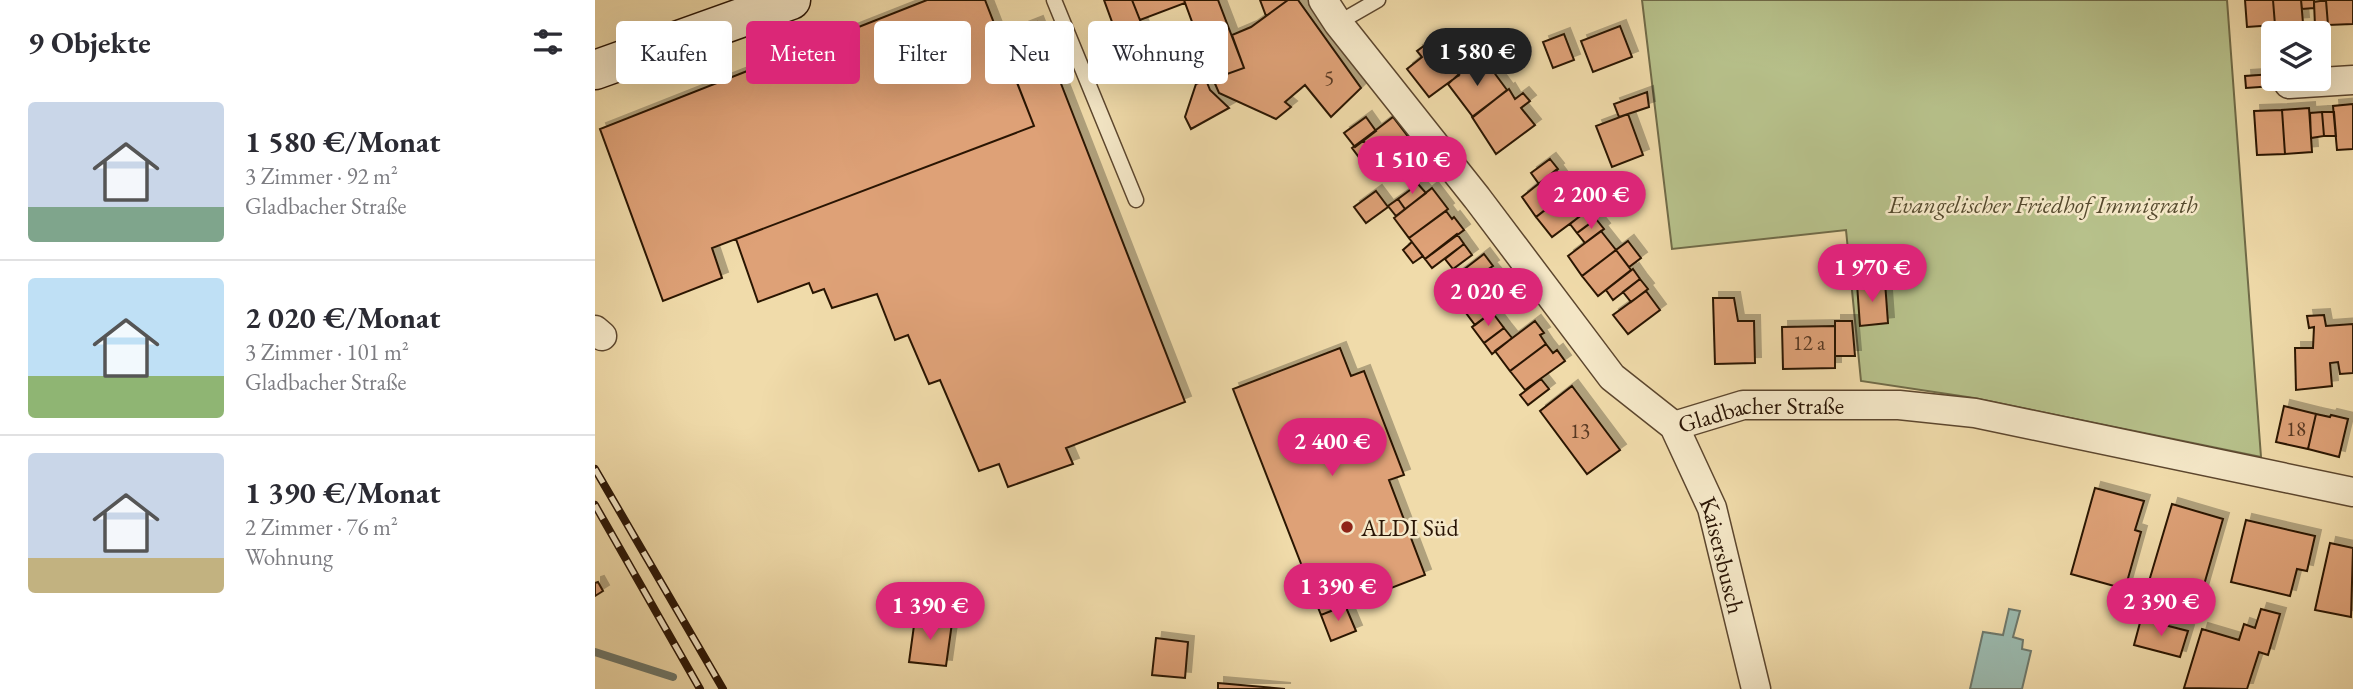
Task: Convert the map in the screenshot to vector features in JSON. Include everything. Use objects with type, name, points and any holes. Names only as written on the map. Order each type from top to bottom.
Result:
[{"type":"main road","points":[[595,70],[791,0]]},
{"type":"street","name":"Gladbacher Straße","points":[[1331,11],[1612,377],[1674,426],[1743,405],[1899,405],[1975,413],[2353,492]]},
{"type":"street","points":[[2331,81],[2353,80]]},
{"type":"street","name":"Kaisersbusch","points":[[1674,426],[1712,508],[1756,689]]},
{"type":"lane","points":[[1054,0],[1136,200]]},
{"type":"lane","points":[[1331,11],[1378,0]]},
{"type":"green space","name":"Evangelischer Friedhof Immigrath","points":[[1642,0],[2227,0],[2261,457],[1974,398],[1861,381],[1846,230],[1672,249]]},
{"type":"water","points":[[2009,609],[2020,611],[2013,637],[2023,640],[2022,649],[2031,651],[2022,689],[1970,689],[1983,632],[2003,635]]},
{"type":"building","points":[[927,0],[985,0],[993,21],[985,21],[985,84],[1018,84],[1034,126],[712,248],[722,278],[663,301],[600,129],[714,84],[732,84],[732,77],[746,71],[746,84],[860,84],[860,26]]},
{"type":"building","points":[[1104,0],[1132,0],[1140,21],[1112,21]]},
{"type":"building","points":[[1132,0],[1184,0],[1185,3],[1140,20]]},
{"type":"building","points":[[1184,0],[1218,0],[1226,21],[1192,21]]},
{"type":"building","points":[[1260,0],[1288,0],[1266,16]]},
{"type":"building","points":[[1288,0],[1298,0],[1361,88],[1331,117],[1305,85],[1285,102],[1291,107],[1276,119],[1219,93],[1215,84],[1228,84],[1228,74],[1244,68],[1232,35],[1251,27]]},
{"type":"building","points":[[2245,0],[2273,0],[2275,21],[2261,21],[2261,26],[2247,27]]},
{"type":"building","points":[[2273,0],[2301,0],[2303,21],[2275,21]]},
{"type":"building","points":[[2301,0],[2314,0],[2314,8],[2302,9]]},
{"type":"building","points":[[2326,0],[2353,0],[2353,24],[2331,25],[2331,21],[2328,21]]},
{"type":"building","points":[[2326,1],[2328,21],[2315,21],[2314,2]]},
{"type":"building","points":[[1228,26],[1244,68],[1228,74]]},
{"type":"building","points":[[1620,26],[1632,57],[1593,72],[1581,41]]},
{"type":"building","points":[[1564,34],[1574,60],[1553,68],[1543,42]]},
{"type":"building","points":[[1436,37],[1443,47],[1440,50],[1459,75],[1429,97],[1407,69],[1422,57],[1417,51]]},
{"type":"building","points":[[1492,44],[1498,59],[1460,73],[1455,57]]},
{"type":"building","points":[[1455,57],[1460,73],[1459,75],[1447,60]]},
{"type":"building","points":[[1487,63],[1507,90],[1473,117],[1448,84],[1460,73]]},
{"type":"building","points":[[2261,75],[2261,87],[2246,88],[2245,76]]},
{"type":"building","points":[[1017,84],[1061,84],[1185,402],[1066,448],[1073,464],[1008,487],[999,464],[979,471],[940,380],[929,384],[908,335],[895,340],[877,294],[832,308],[824,289],[813,293],[809,283],[758,302],[736,239],[1034,126]]},
{"type":"building","points":[[1196,84],[1208,84],[1210,90],[1229,108],[1191,129],[1185,117]]},
{"type":"building","points":[[1509,89],[1515,99],[1523,93],[1530,101],[1521,108],[1535,125],[1496,154],[1472,117]]},
{"type":"building","points":[[1647,92],[1649,107],[1619,117],[1614,104]]},
{"type":"building","points":[[2353,104],[2353,149],[2337,150],[2333,106]]},
{"type":"building","points":[[2309,108],[2312,152],[2285,154],[2282,110]]},
{"type":"building","points":[[2282,110],[2285,154],[2257,155],[2254,111]]},
{"type":"building","points":[[2322,112],[2334,112],[2336,136],[2324,136]]},
{"type":"building","points":[[2322,112],[2324,136],[2311,138],[2310,113]]},
{"type":"building","points":[[1628,114],[1643,155],[1612,167],[1596,126]]},
{"type":"building","points":[[1366,117],[1376,131],[1355,147],[1344,133]]},
{"type":"building","points":[[1393,117],[1419,151],[1383,180],[1365,157],[1372,152],[1363,140]]},
{"type":"building","points":[[1363,140],[1372,152],[1361,160],[1352,148]]},
{"type":"building","points":[[1550,159],[1558,169],[1539,184],[1531,173]]},
{"type":"building","points":[[1556,170],[1571,190],[1536,217],[1522,197]]},
{"type":"building","points":[[1418,184],[1426,193],[1405,209],[1398,199]]},
{"type":"building","points":[[1432,188],[1448,209],[1409,238],[1394,218]]},
{"type":"building","points":[[1571,190],[1587,211],[1552,237],[1536,217]]},
{"type":"building","points":[[1376,191],[1388,207],[1366,223],[1354,207]]},
{"type":"building","points":[[1398,199],[1405,209],[1396,216],[1388,206]]},
{"type":"building","points":[[1589,209],[1596,219],[1577,233],[1570,224]]},
{"type":"building","points":[[1446,211],[1464,230],[1425,259],[1409,238]]},
{"type":"building","points":[[1596,219],[1604,229],[1585,243],[1577,233]]},
{"type":"building","points":[[1601,231],[1616,250],[1582,276],[1568,256]]},
{"type":"building","points":[[1457,234],[1464,244],[1432,268],[1425,259]]},
{"type":"building","points":[[1628,241],[1641,258],[1629,267],[1616,250]]},
{"type":"building","points":[[1412,242],[1423,256],[1413,263],[1403,250]]},
{"type":"building","points":[[1464,244],[1472,255],[1453,269],[1445,259]]},
{"type":"building","points":[[1616,250],[1631,270],[1598,296],[1582,276]]},
{"type":"building","points":[[1484,254],[1497,276],[1460,305],[1445,284]]},
{"type":"building","points":[[1633,269],[1640,279],[1613,300],[1606,290]]},
{"type":"building","points":[[1497,276],[1503,285],[1506,282],[1515,295],[1475,325],[1460,305]]},
{"type":"building","points":[[1640,279],[1648,289],[1631,302],[1623,292]]},
{"type":"building","points":[[1885,282],[1888,323],[1860,326],[1857,284]]},
{"type":"building","points":[[1646,291],[1660,310],[1628,334],[1613,315]]},
{"type":"building","points":[[1713,298],[1734,298],[1738,321],[1754,321],[1755,363],[1715,364]]},
{"type":"building","points":[[1492,312],[1504,328],[1484,343],[1472,327]]},
{"type":"building","points":[[2324,315],[2326,326],[2353,324],[2353,373],[2340,374],[2338,362],[2330,363],[2332,386],[2296,390],[2295,348],[2313,348],[2314,327],[2309,328],[2307,316]]},
{"type":"building","points":[[1535,321],[1544,333],[1540,335],[1546,344],[1510,371],[1495,351]]},
{"type":"building","points":[[1835,321],[1852,321],[1855,356],[1835,356]]},
{"type":"building","points":[[1835,326],[1835,368],[1783,369],[1782,327]]},
{"type":"building","points":[[1504,328],[1512,338],[1492,354],[1484,343]]},
{"type":"building","points":[[1546,344],[1553,353],[1557,350],[1565,361],[1525,390],[1510,371]]},
{"type":"building","name":"ALDI Süd","points":[[1340,348],[1351,376],[1364,371],[1404,475],[1389,480],[1425,575],[1321,615],[1233,389]]},
{"type":"building","points":[[1541,379],[1549,389],[1528,405],[1520,395]]},
{"type":"building","points":[[1572,386],[1620,450],[1587,474],[1540,411]]},
{"type":"building","points":[[2284,406],[2316,414],[2308,449],[2276,442]]},
{"type":"building","points":[[2316,414],[2348,419],[2339,457],[2308,449]]},
{"type":"building","points":[[2095,488],[2144,501],[2135,530],[2141,532],[2125,589],[2071,574]]},
{"type":"building","points":[[2172,504],[2223,519],[2199,602],[2147,588]]},
{"type":"building","points":[[2246,520],[2315,536],[2307,571],[2297,569],[2290,596],[2231,582]]},
{"type":"building","points":[[2330,543],[2353,548],[2351,617],[2315,610]]},
{"type":"building","points":[[598,582],[603,591],[595,596],[595,583]]},
{"type":"building","points":[[1345,605],[1356,631],[1331,641],[1321,615]]},
{"type":"building","points":[[2261,609],[2280,614],[2268,655],[2259,652],[2247,689],[2184,688],[2202,629],[2239,640],[2244,624],[2255,628]]},
{"type":"building","points":[[915,618],[952,623],[946,666],[909,662]]},
{"type":"building","points":[[2141,619],[2188,631],[2180,657],[2134,645]]},
{"type":"building","points":[[1156,638],[1188,642],[1185,678],[1152,675]]},
{"type":"building","points":[[1218,683],[1285,689],[1218,689]]},
{"type":"waterway","points":[[595,652],[673,677]]},
{"type":"railway","points":[[595,469],[723,689]]},
{"type":"railway","points":[[595,505],[700,689]]},
{"type":"place","name":"ALDI Süd","points":[[1347,527]]}]
